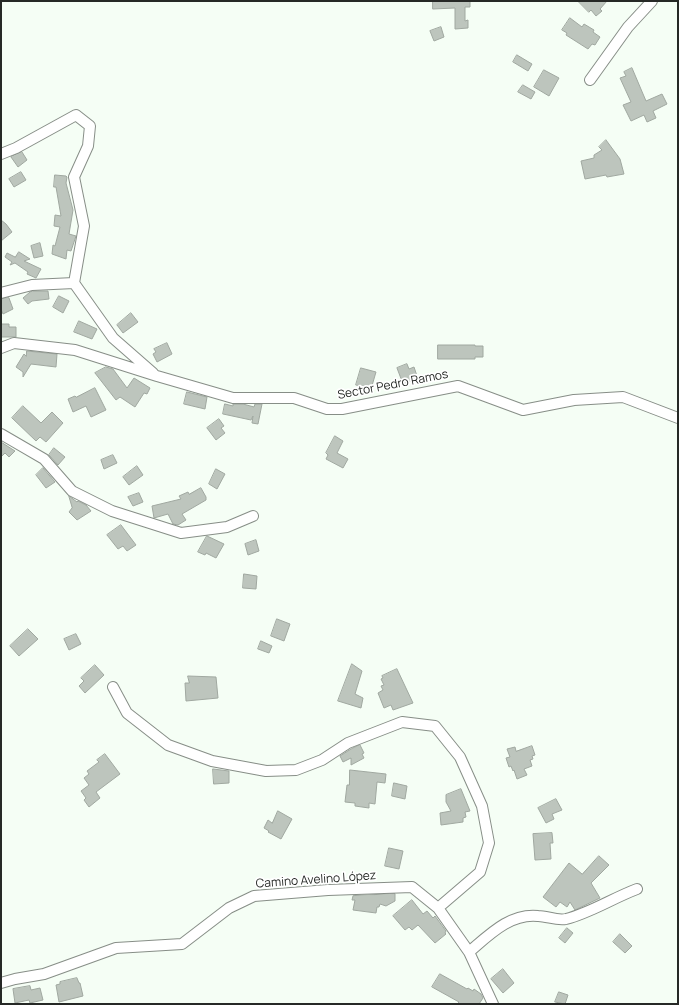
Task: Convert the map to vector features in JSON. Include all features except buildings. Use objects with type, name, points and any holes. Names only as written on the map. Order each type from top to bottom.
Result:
[{"type":"street","points":[[590,80],[628,27],[652,1]]},
{"type":"street","points":[[1,154],[16,148],[76,115],[90,126],[88,146],[74,177],[84,226],[74,282],[113,338],[157,376]]},
{"type":"street","points":[[1,293],[32,286],[74,282]]},
{"type":"street","name":"Sector Pedro Ramos","points":[[1,348],[14,344],[75,350],[233,398],[294,398],[327,409],[342,410],[458,386],[523,410],[574,400],[623,397],[678,418]]},
{"type":"street","points":[[1,434],[44,459],[72,490],[112,511],[181,533],[227,527],[253,516]]},
{"type":"street","points":[[113,687],[127,713],[168,745],[212,761],[266,771],[296,770],[322,760],[348,743],[402,722],[435,726],[460,757],[482,806],[489,843],[480,872],[438,908]]},
{"type":"street","name":"Camino Avelino López","points":[[1,983],[44,974],[116,948],[182,944],[228,908],[254,896],[328,890],[412,887],[438,908],[469,952],[493,1004]]},
{"type":"street","points":[[469,952],[496,929],[518,917],[537,915],[563,920],[580,915],[622,894],[637,889]]}]
